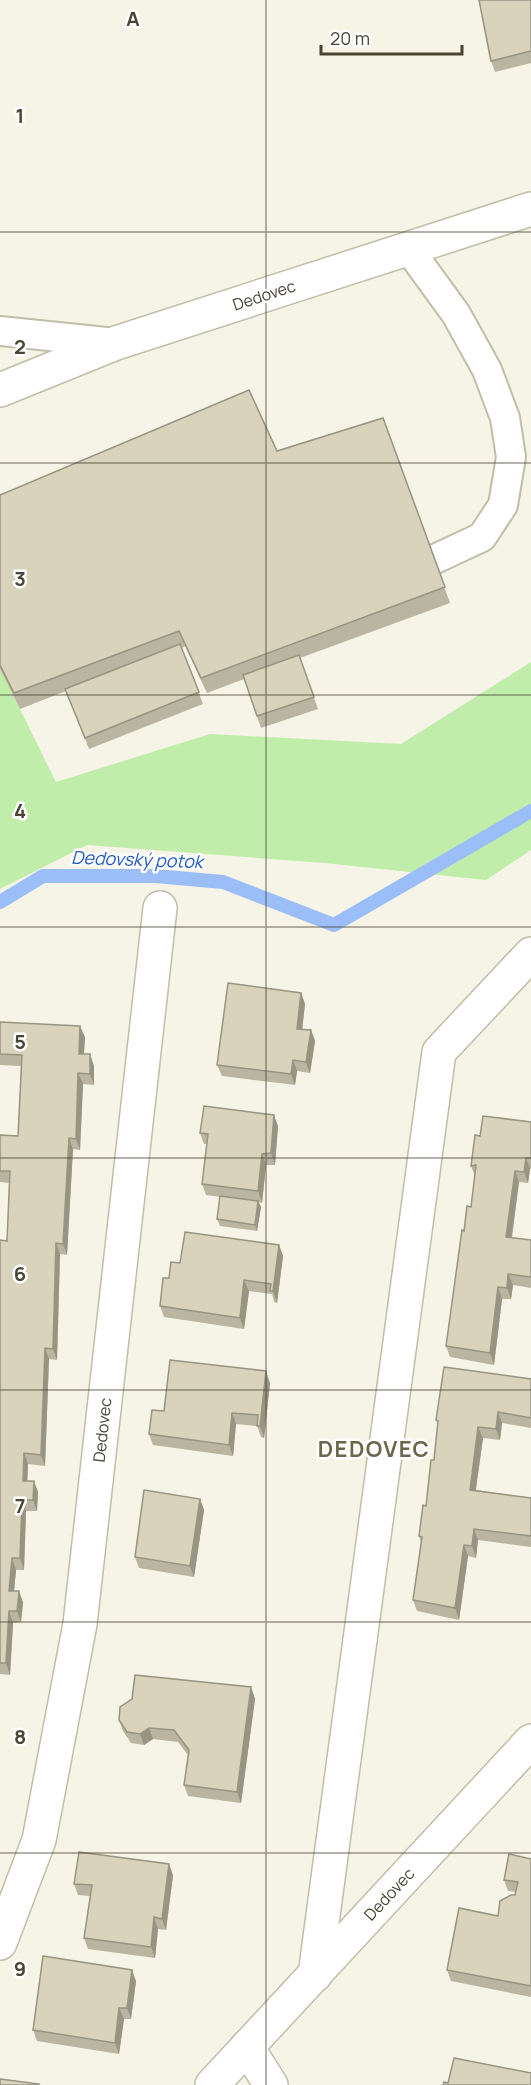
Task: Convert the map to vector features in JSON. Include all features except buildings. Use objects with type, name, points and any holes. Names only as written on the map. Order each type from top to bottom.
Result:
[{"type":"street","name":"Dedovec","points":[[0,390],[116,343],[531,208]]},
{"type":"street","name":"Dedovec","points":[[0,1942],[39,1840],[80,1624],[160,908]]},
{"type":"street","points":[[315,1975],[439,1052],[531,954]]},
{"type":"street","name":"Dedovec","points":[[212,2085],[531,1741]]},
{"type":"street","points":[[247,2047],[271,2085]]},
{"type":"lane","points":[[408,248],[456,314],[487,370],[505,418],[511,457],[503,505],[482,537],[435,559]]},
{"type":"lane","points":[[0,331],[116,343]]},
{"type":"green space","points":[[531,662],[531,850],[486,880],[324,863],[87,845],[0,889],[0,669],[56,782],[210,734],[401,744]]},
{"type":"waterway","name":"Dedovský potok","points":[[0,902],[43,876],[155,876],[223,882],[334,925],[531,811]]},
{"type":"district","name":"DEDOVEC","points":[[374,1449]]}]
